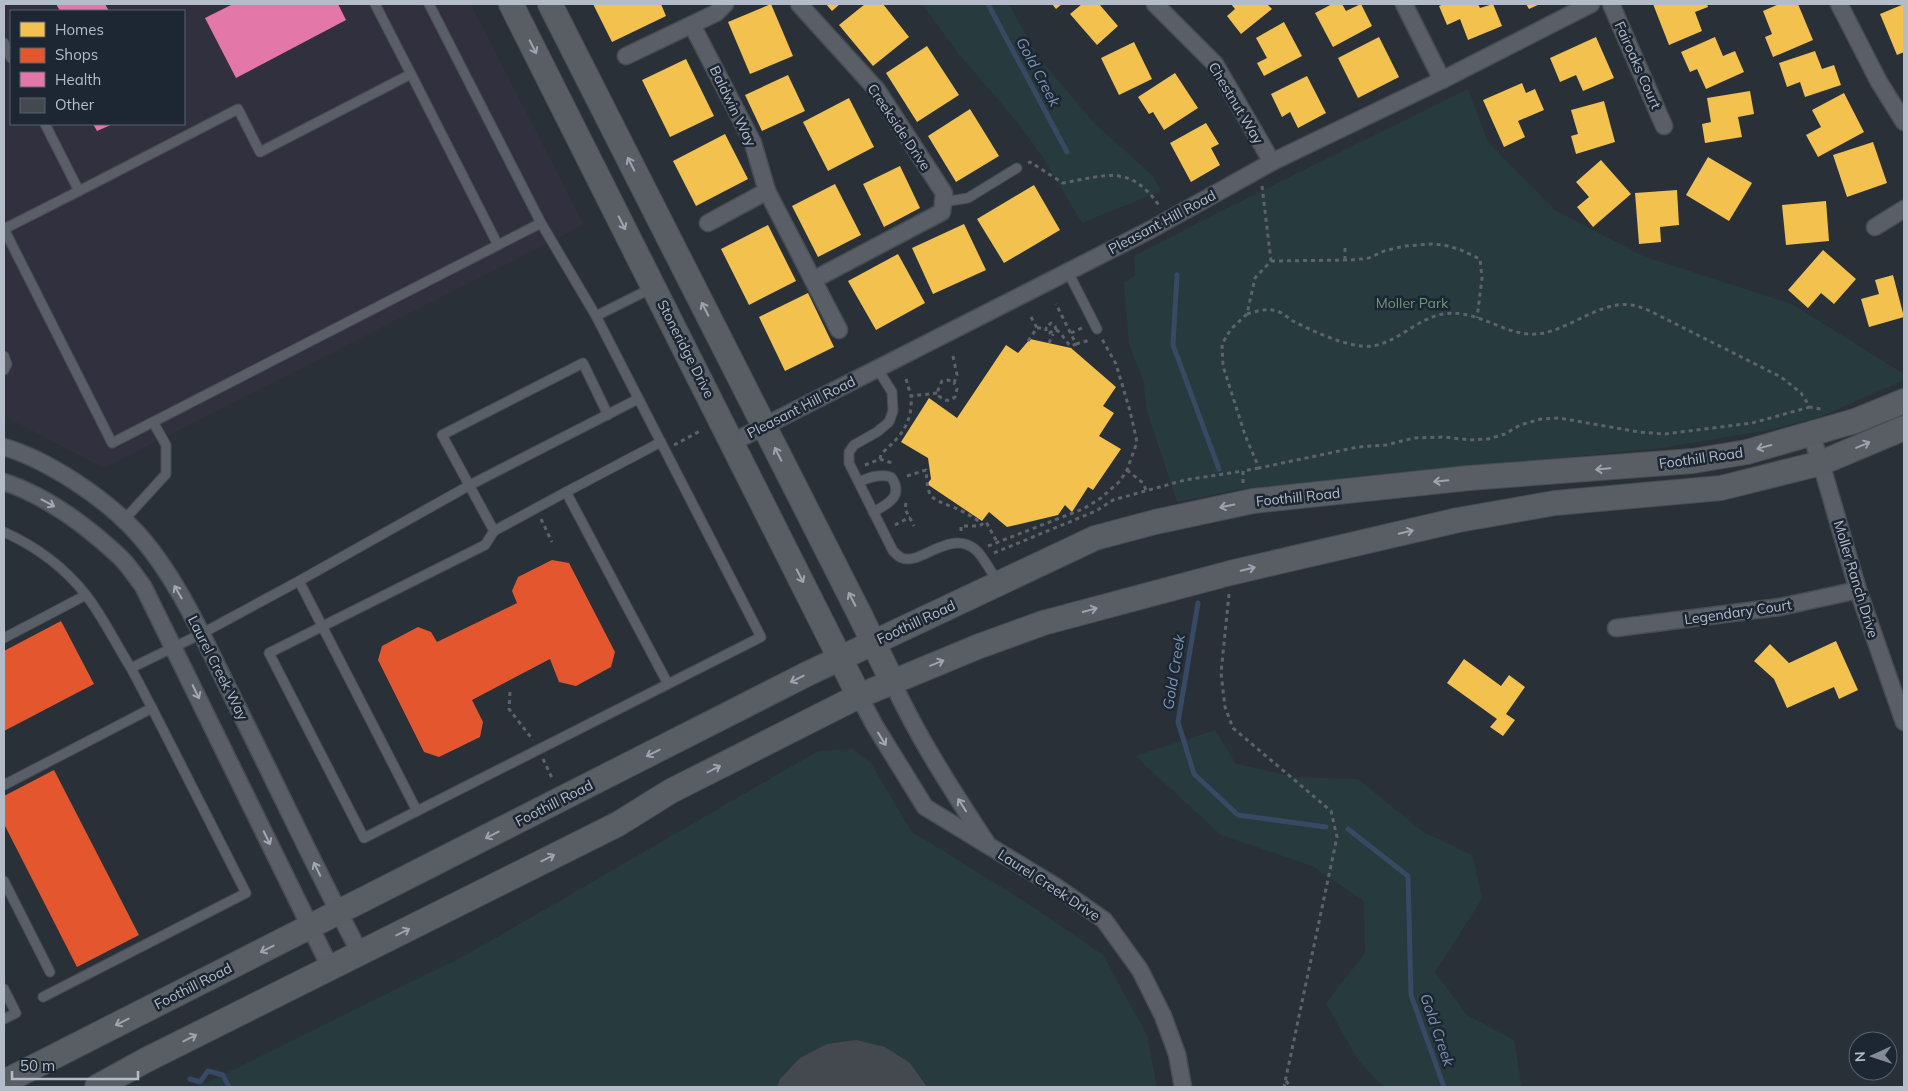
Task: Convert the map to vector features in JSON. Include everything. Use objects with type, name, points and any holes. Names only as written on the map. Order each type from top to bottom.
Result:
[{"type":"main road","name":"Stoneridge Drive","points":[[511,4],[733,442],[859,696]]},
{"type":"main road","points":[[550,4],[892,681]]},
{"type":"main road","name":"Foothill Road","points":[[4,1082],[841,658],[1096,538],[1155,522],[1247,502],[1469,478],[1693,461],[1747,452],[1855,421],[1904,401]]},
{"type":"main road","points":[[97,1087],[146,1060],[330,967],[618,824],[671,791],[859,696],[892,681],[1043,623],[1230,573],[1458,520],[1555,503],[1721,488],[1821,463],[1904,428]]},
{"type":"street","points":[[626,56],[716,13],[725,4]]},
{"type":"street","name":"Creekside Drive","points":[[799,4],[877,90],[944,193],[942,207]]},
{"type":"street","name":"Chestnut Way","points":[[1155,4],[1215,64],[1266,166]]},
{"type":"street","points":[[1404,4],[1442,80]]},
{"type":"street","name":"Pleasant Hill Road","points":[[733,442],[1169,220],[1266,166],[1442,80],[1591,4]]},
{"type":"street","name":"Fairoaks Court","points":[[1611,4],[1664,126]]},
{"type":"street","points":[[1839,4],[1878,82],[1904,122]]},
{"type":"street","name":"Baldwin Way","points":[[692,24],[753,143],[766,191],[839,330]]},
{"type":"street","points":[[708,223],[766,191]]},
{"type":"street","points":[[813,280],[942,207]]},
{"type":"street","points":[[1875,227],[1904,209]]},
{"type":"street","name":"Moller Ranch Drive","points":[[1811,435],[1858,590],[1904,722]]},
{"type":"street","name":"Laurel Creek Way","points":[[4,447],[68,476],[124,520],[144,541],[166,571],[201,634],[360,953]]},
{"type":"street","points":[[4,482],[59,509],[122,559],[143,586],[330,967]]},
{"type":"street","name":"Legendary Court","points":[[1616,628],[1780,608],[1858,590]]},
{"type":"street","name":"Laurel Creek Drive","points":[[892,681],[906,713],[938,768],[988,846]]},
{"type":"street","name":"Laurel Creek Drive","points":[[859,696],[874,726],[925,807],[1055,886],[1104,920],[1140,970],[1163,1016],[1177,1054],[1183,1087]]},
{"type":"lane","points":[[375,4],[498,245]]},
{"type":"lane","points":[[429,4],[541,223],[596,316],[638,399],[661,442],[761,637],[364,838],[269,653],[485,546],[494,531],[661,442]]},
{"type":"lane","points":[[4,43],[10,56]]},
{"type":"lane","points":[[411,74],[260,152],[238,109],[4,229],[112,443],[541,223]]},
{"type":"lane","points":[[46,125],[79,191]]},
{"type":"lane","points":[[942,207],[968,198],[1017,168]]},
{"type":"lane","points":[[1068,272],[1097,329]]},
{"type":"lane","points":[[596,316],[655,287]]},
{"type":"lane","points":[[4,356],[7,364],[4,370]]},
{"type":"lane","points":[[494,531],[442,435],[582,364],[608,415]]},
{"type":"lane","points":[[878,368],[892,392],[893,411],[889,422],[877,432],[854,445],[850,452],[849,463],[893,550],[902,558],[914,559],[940,546],[954,544],[970,546],[977,550],[998,583]]},
{"type":"lane","points":[[131,668],[175,648],[300,581],[470,485],[638,399]]},
{"type":"lane","points":[[124,520],[166,474],[166,445],[153,422]]},
{"type":"lane","points":[[859,482],[884,475],[891,477],[896,483],[896,494],[888,504],[874,512]]},
{"type":"lane","points":[[566,492],[668,684]]},
{"type":"lane","points":[[4,532],[21,540],[62,568],[86,595],[131,668],[246,893],[43,997]]},
{"type":"lane","points":[[300,581],[321,626],[417,811]]},
{"type":"lane","points":[[4,638],[86,595]]},
{"type":"lane","points":[[4,785],[152,708]]},
{"type":"lane","points":[[4,881],[50,972]]},
{"type":"lane","points":[[4,989],[16,1013],[4,1019]]},
{"type":"path","points":[[1017,168],[1030,162],[1063,183],[1116,174],[1141,184],[1169,220]]},
{"type":"path","points":[[1266,166],[1271,261]]},
{"type":"path","points":[[1247,314],[1255,278],[1271,261],[1369,258],[1384,251],[1417,244],[1444,245],[1480,259],[1482,278],[1477,318]]},
{"type":"path","points":[[1345,247],[1345,260]]},
{"type":"path","points":[[1046,328],[1046,332],[1058,331],[1071,346],[1076,344],[1056,304]]},
{"type":"path","points":[[1810,407],[1801,393],[1781,377],[1648,310],[1629,304],[1609,307],[1544,333],[1529,334],[1507,329],[1467,315],[1446,313],[1426,319],[1388,342],[1372,346],[1354,345],[1294,322],[1278,312],[1262,310],[1247,314],[1231,329],[1222,344],[1223,366],[1245,435],[1259,468],[1358,447],[1386,445],[1414,438],[1488,439],[1505,434],[1520,425],[1541,419],[1559,418],[1639,432],[1665,434],[1752,423],[1810,407],[1825,410]]},
{"type":"path","points":[[1031,317],[1036,328]]},
{"type":"path","points":[[1036,328],[1046,328],[1051,323],[1055,326],[1049,343]]},
{"type":"path","points":[[1071,333],[1085,326]]},
{"type":"path","points":[[1028,341],[1036,328]]},
{"type":"path","points":[[977,550],[1084,508],[1101,498],[1114,487],[1127,470],[1137,442],[1116,364],[1097,329]]},
{"type":"path","points":[[954,356],[957,375],[954,383]]},
{"type":"path","points":[[906,379],[911,396],[938,393]]},
{"type":"path","points":[[948,380],[954,383],[957,393],[952,400],[942,400],[938,393],[939,385],[942,381],[948,380]]},
{"type":"path","points":[[907,476],[926,470],[927,485],[932,497],[937,502],[955,508],[981,524],[986,522],[996,542]]},
{"type":"path","points":[[1127,470],[1143,482],[1146,490]]},
{"type":"path","points":[[982,560],[1057,526],[1096,511],[1113,500],[1205,476],[1243,471]]},
{"type":"path","points":[[895,525],[910,517]]},
{"type":"path","points":[[1230,573],[1221,673],[1225,707],[1233,728],[1331,811],[1337,837],[1284,1087]]},
{"type":"path","points":[[510,692],[509,709],[532,736],[552,778]]},
{"type":"path","points":[[1286,1081],[1291,1087]]},
{"type":"shaded area","points":[[4,4],[471,4],[584,225],[104,468],[4,416]]},
{"type":"green space","points":[[922,4],[1009,4],[1038,57],[1095,124],[1153,176],[1161,191],[1082,223],[1042,156],[1018,123],[959,54]]},
{"type":"green space","name":"Moller Park","points":[[1468,89],[1488,142],[1555,210],[1643,256],[1792,304],[1904,374],[1904,380],[1820,417],[1769,430],[1662,448],[1242,489],[1177,502],[1147,411],[1143,379],[1129,345],[1124,282],[1135,276],[1134,256]]},
{"type":"green space","points":[[1215,730],[1236,764],[1295,777],[1358,779],[1422,831],[1473,856],[1482,899],[1435,972],[1467,1015],[1514,1040],[1522,1087],[1383,1087],[1358,1060],[1326,1003],[1365,953],[1364,901],[1312,866],[1221,835],[1135,756]]},
{"type":"green space","points":[[852,749],[871,763],[911,831],[1030,905],[1103,955],[1147,1035],[1157,1087],[198,1087],[468,954],[818,751]]},
{"type":"building: Homes","points":[[593,4],[661,4],[666,16],[612,42]]},
{"type":"building: Homes","points":[[771,4],[793,56],[750,74],[728,22]]},
{"type":"building: Homes","points":[[826,4],[840,4],[832,11]]},
{"type":"building: Homes","points":[[865,4],[883,4],[909,37],[873,66],[839,25]]},
{"type":"building: Homes","points":[[1052,4],[1062,4],[1056,9]]},
{"type":"building: Homes","points":[[1082,4],[1099,4],[1118,26],[1097,45],[1070,14]]},
{"type":"building: Homes","points":[[1231,4],[1267,4],[1272,9],[1241,34],[1227,16],[1235,9]]},
{"type":"building: Homes","points":[[1332,4],[1342,4],[1346,11],[1361,4],[1372,26],[1333,47],[1315,13]]},
{"type":"building: Homes","points":[[1444,4],[1478,4],[1480,8],[1493,4],[1502,26],[1468,40],[1460,19],[1447,25],[1439,6]]},
{"type":"building: Homes","points":[[1526,4],[1540,4],[1529,9]]},
{"type":"building: Homes","points":[[1653,4],[1707,4],[1708,7],[1695,12],[1702,31],[1669,45]]},
{"type":"building: Homes","points":[[1779,4],[1798,4],[1813,40],[1773,57],[1765,37],[1772,34],[1763,11]]},
{"type":"building: Homes","points":[[1904,4],[1904,52],[1897,55],[1880,14]]},
{"type":"building: Homes","points":[[1284,22],[1302,56],[1264,76],[1257,63],[1267,58],[1256,38]]},
{"type":"building: Homes","points":[[1379,37],[1399,77],[1358,98],[1338,58]]},
{"type":"building: Homes","points":[[1596,37],[1614,78],[1583,91],[1576,75],[1560,82],[1550,58]]},
{"type":"building: Homes","points":[[1715,37],[1723,56],[1735,51],[1744,72],[1706,89],[1697,69],[1690,72],[1681,52]]},
{"type":"building: Homes","points":[[1134,42],[1152,79],[1119,95],[1101,58]]},
{"type":"building: Homes","points":[[927,46],[959,95],[917,122],[886,73]]},
{"type":"building: Homes","points":[[1815,51],[1822,69],[1834,65],[1841,85],[1805,97],[1800,82],[1787,87],[1779,63]]},
{"type":"building: Homes","points":[[686,59],[714,116],[670,137],[642,80]]},
{"type":"building: Homes","points":[[1175,73],[1198,108],[1164,130],[1153,112],[1149,114],[1138,97]]},
{"type":"building: Homes","points":[[788,75],[805,111],[762,131],[745,95]]},
{"type":"building: Homes","points":[[1307,76],[1326,113],[1298,128],[1290,112],[1282,117],[1271,94]]},
{"type":"building: Homes","points":[[1522,83],[1526,93],[1535,89],[1544,110],[1518,121],[1525,137],[1504,147],[1483,100]]},
{"type":"building: Homes","points":[[1750,91],[1754,114],[1738,117],[1742,137],[1705,143],[1702,124],[1711,122],[1707,98]]},
{"type":"building: Homes","points":[[1844,93],[1864,132],[1818,157],[1806,135],[1821,127],[1812,110]]},
{"type":"building: Homes","points":[[849,98],[874,147],[828,171],[803,122]]},
{"type":"building: Homes","points":[[1604,101],[1615,142],[1576,154],[1571,136],[1578,134],[1571,110]]},
{"type":"building: Homes","points":[[970,109],[999,156],[956,182],[928,136]]},
{"type":"building: Homes","points":[[1206,123],[1219,144],[1211,148],[1220,165],[1191,182],[1170,143]]},
{"type":"building: Homes","points":[[725,134],[748,179],[696,206],[673,161]]},
{"type":"building: Homes","points":[[1873,142],[1887,183],[1847,197],[1833,155]]},
{"type":"building: Homes","points":[[1708,157],[1752,183],[1729,221],[1686,195]]},
{"type":"building: Homes","points":[[1601,160],[1631,194],[1593,227],[1577,207],[1589,197],[1576,182]]},
{"type":"building: Homes","points":[[900,166],[920,208],[884,227],[863,184]]},
{"type":"building: Homes","points":[[835,184],[861,235],[818,257],[792,206]]},
{"type":"building: Homes","points":[[1034,185],[1060,230],[1004,263],[977,219]]},
{"type":"building: Homes","points":[[1677,190],[1679,225],[1660,227],[1661,242],[1639,244],[1635,193]]},
{"type":"building: Homes","points":[[1826,201],[1829,241],[1786,245],[1782,205]]},
{"type":"building: Homes","points":[[964,224],[986,270],[933,294],[912,248]]},
{"type":"building: Homes","points":[[768,225],[796,281],[749,305],[721,249]]},
{"type":"building: Homes","points":[[1823,250],[1856,279],[1834,304],[1821,293],[1808,308],[1788,290]]},
{"type":"building: Homes","points":[[898,254],[925,303],[876,330],[848,281]]},
{"type":"building: Homes","points":[[1893,275],[1904,317],[1869,327],[1861,299],[1879,294],[1875,280]]},
{"type":"building: Homes","points":[[808,293],[834,347],[785,371],[759,317]]},
{"type":"building: Homes","points":[[1030,339],[1071,348],[1116,387],[1103,406],[1114,413],[1099,436],[1121,449],[1093,490],[1088,487],[1072,512],[1065,505],[1058,515],[1007,527],[989,512],[982,521],[927,484],[931,479],[928,458],[901,442],[929,398],[957,418],[1006,345],[1018,353]]},
{"type":"building: Homes","points":[[1836,641],[1858,690],[1839,699],[1834,687],[1787,708],[1774,679],[1754,661],[1770,644],[1789,663]]},
{"type":"building: Homes","points":[[1464,659],[1501,686],[1509,675],[1525,687],[1506,714],[1515,720],[1503,736],[1490,727],[1497,719],[1447,683]]},
{"type":"building: Shops","points":[[552,560],[569,563],[615,652],[611,667],[576,686],[559,682],[550,659],[472,700],[483,722],[480,737],[439,757],[424,752],[378,660],[382,646],[418,627],[431,632],[437,642],[517,603],[512,591],[518,577]]},
{"type":"building: Shops","points":[[61,621],[94,684],[4,731],[4,651]]},
{"type":"building: Shops","points":[[54,770],[139,935],[77,967],[4,824],[4,796]]},
{"type":"building: Health","points":[[56,4],[105,4],[108,10],[59,10]]},
{"type":"building: Health","points":[[233,4],[338,4],[346,20],[236,78],[205,18]]},
{"type":"building: Health","points":[[94,125],[111,125],[97,131]]},
{"type":"building: Other","points":[[856,1040],[885,1047],[910,1063],[927,1087],[777,1087],[780,1079],[800,1058],[827,1044]]},
{"type":"waterway","name":"Gold Creek","points":[[988,4],[1067,152]]},
{"type":"waterway","name":"Gold Creek","points":[[1177,275],[1173,345],[1219,469]]},
{"type":"waterway","name":"Gold Creek","points":[[1198,603],[1178,722],[1194,774],[1238,815],[1326,827]]},
{"type":"waterway","name":"Gold Creek","points":[[1348,829],[1408,876],[1411,995],[1444,1087]]},
{"type":"waterway","points":[[190,1079],[200,1082],[208,1071],[223,1075],[229,1087]]}]
